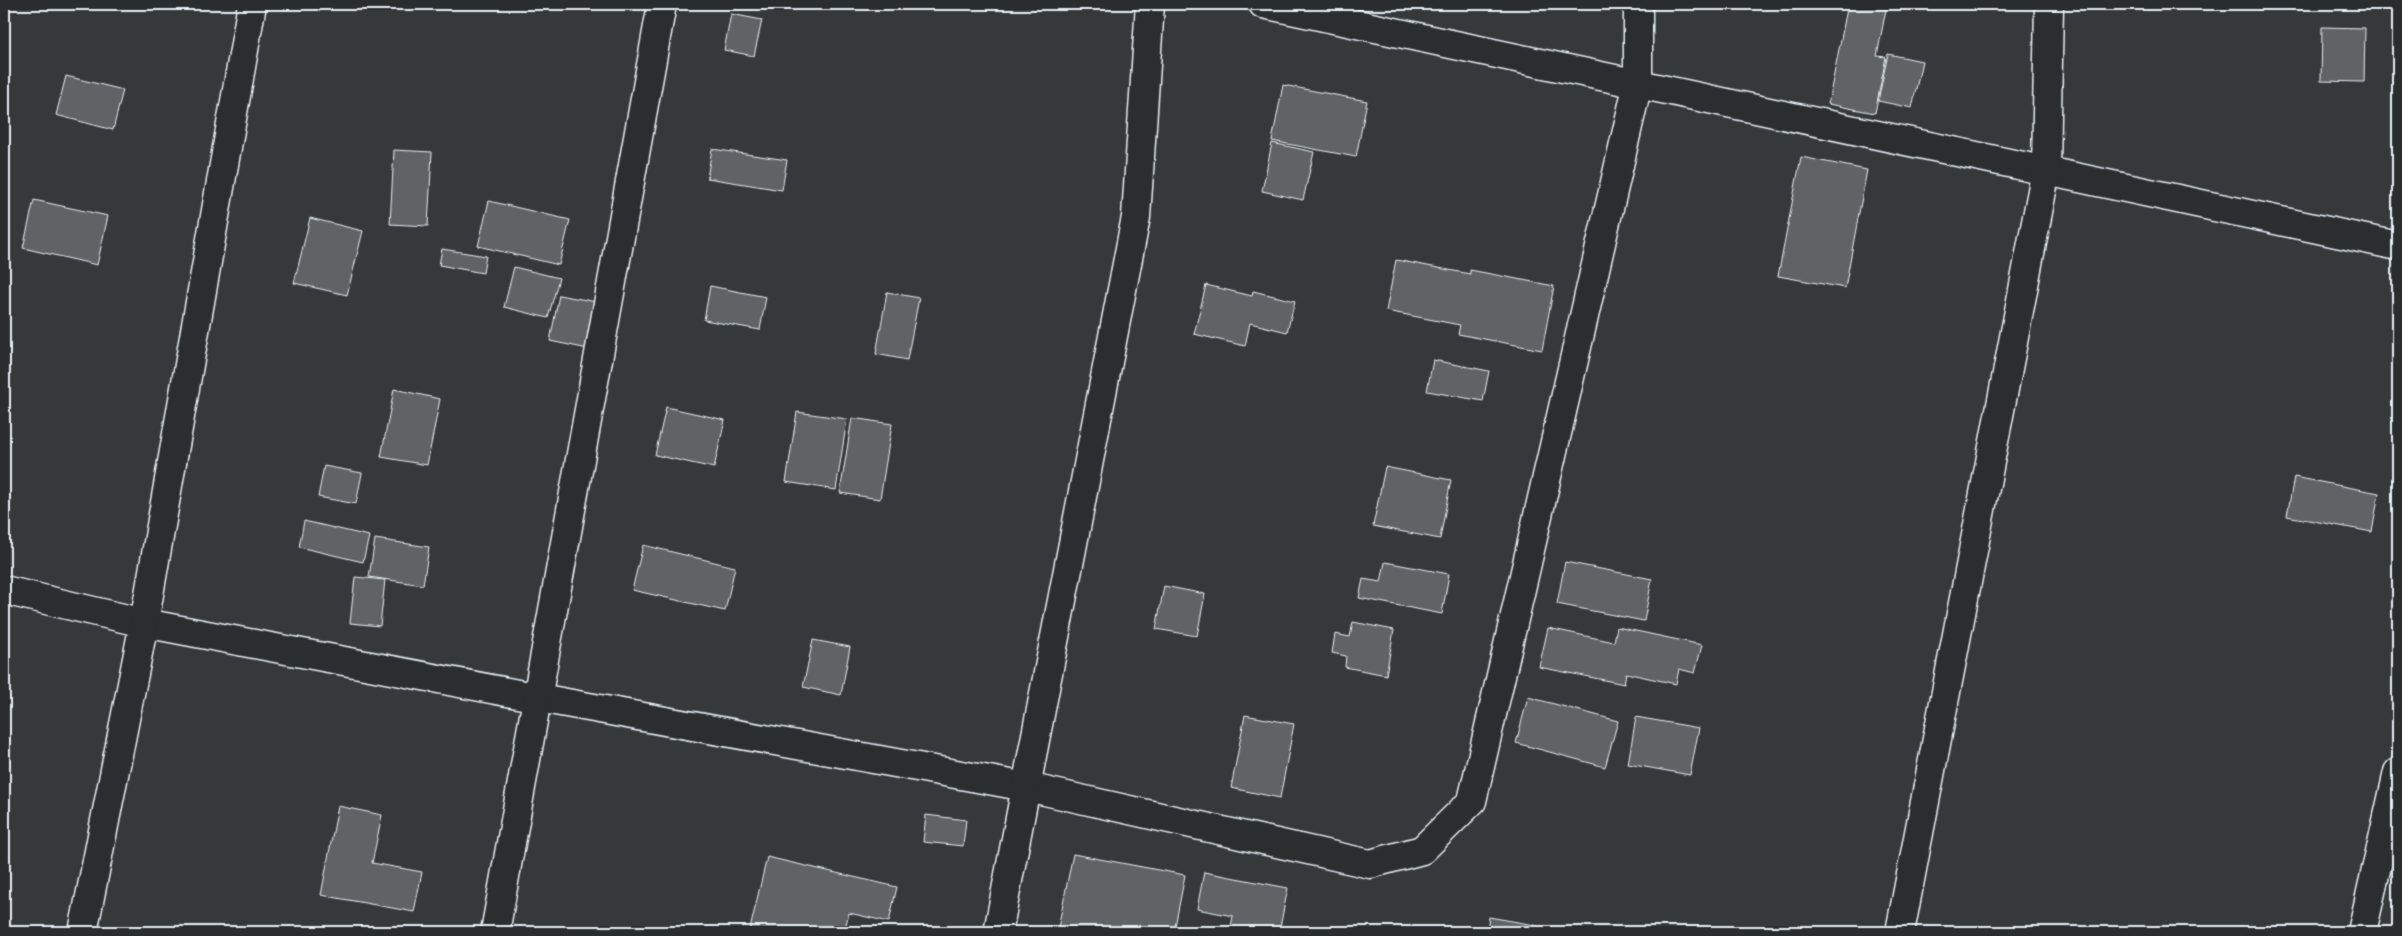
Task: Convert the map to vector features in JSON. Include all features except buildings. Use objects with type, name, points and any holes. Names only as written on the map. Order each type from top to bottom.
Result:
[{"type":"street","points":[[83,932],[144,623],[252,4]]},
{"type":"street","points":[[495,932],[539,698],[662,4]]},
{"type":"street","points":[[998,932],[1136,217],[1150,4]]},
{"type":"street","points":[[1263,4],[2398,246]]},
{"type":"street","points":[[4,590],[144,623],[539,698],[1027,787],[1370,864],[1422,850],[1472,801],[1638,84],[1638,4]]},
{"type":"street","points":[[1900,932],[2046,170],[2050,4]]},
{"type":"street","points":[[2362,932],[2398,772]]}]
